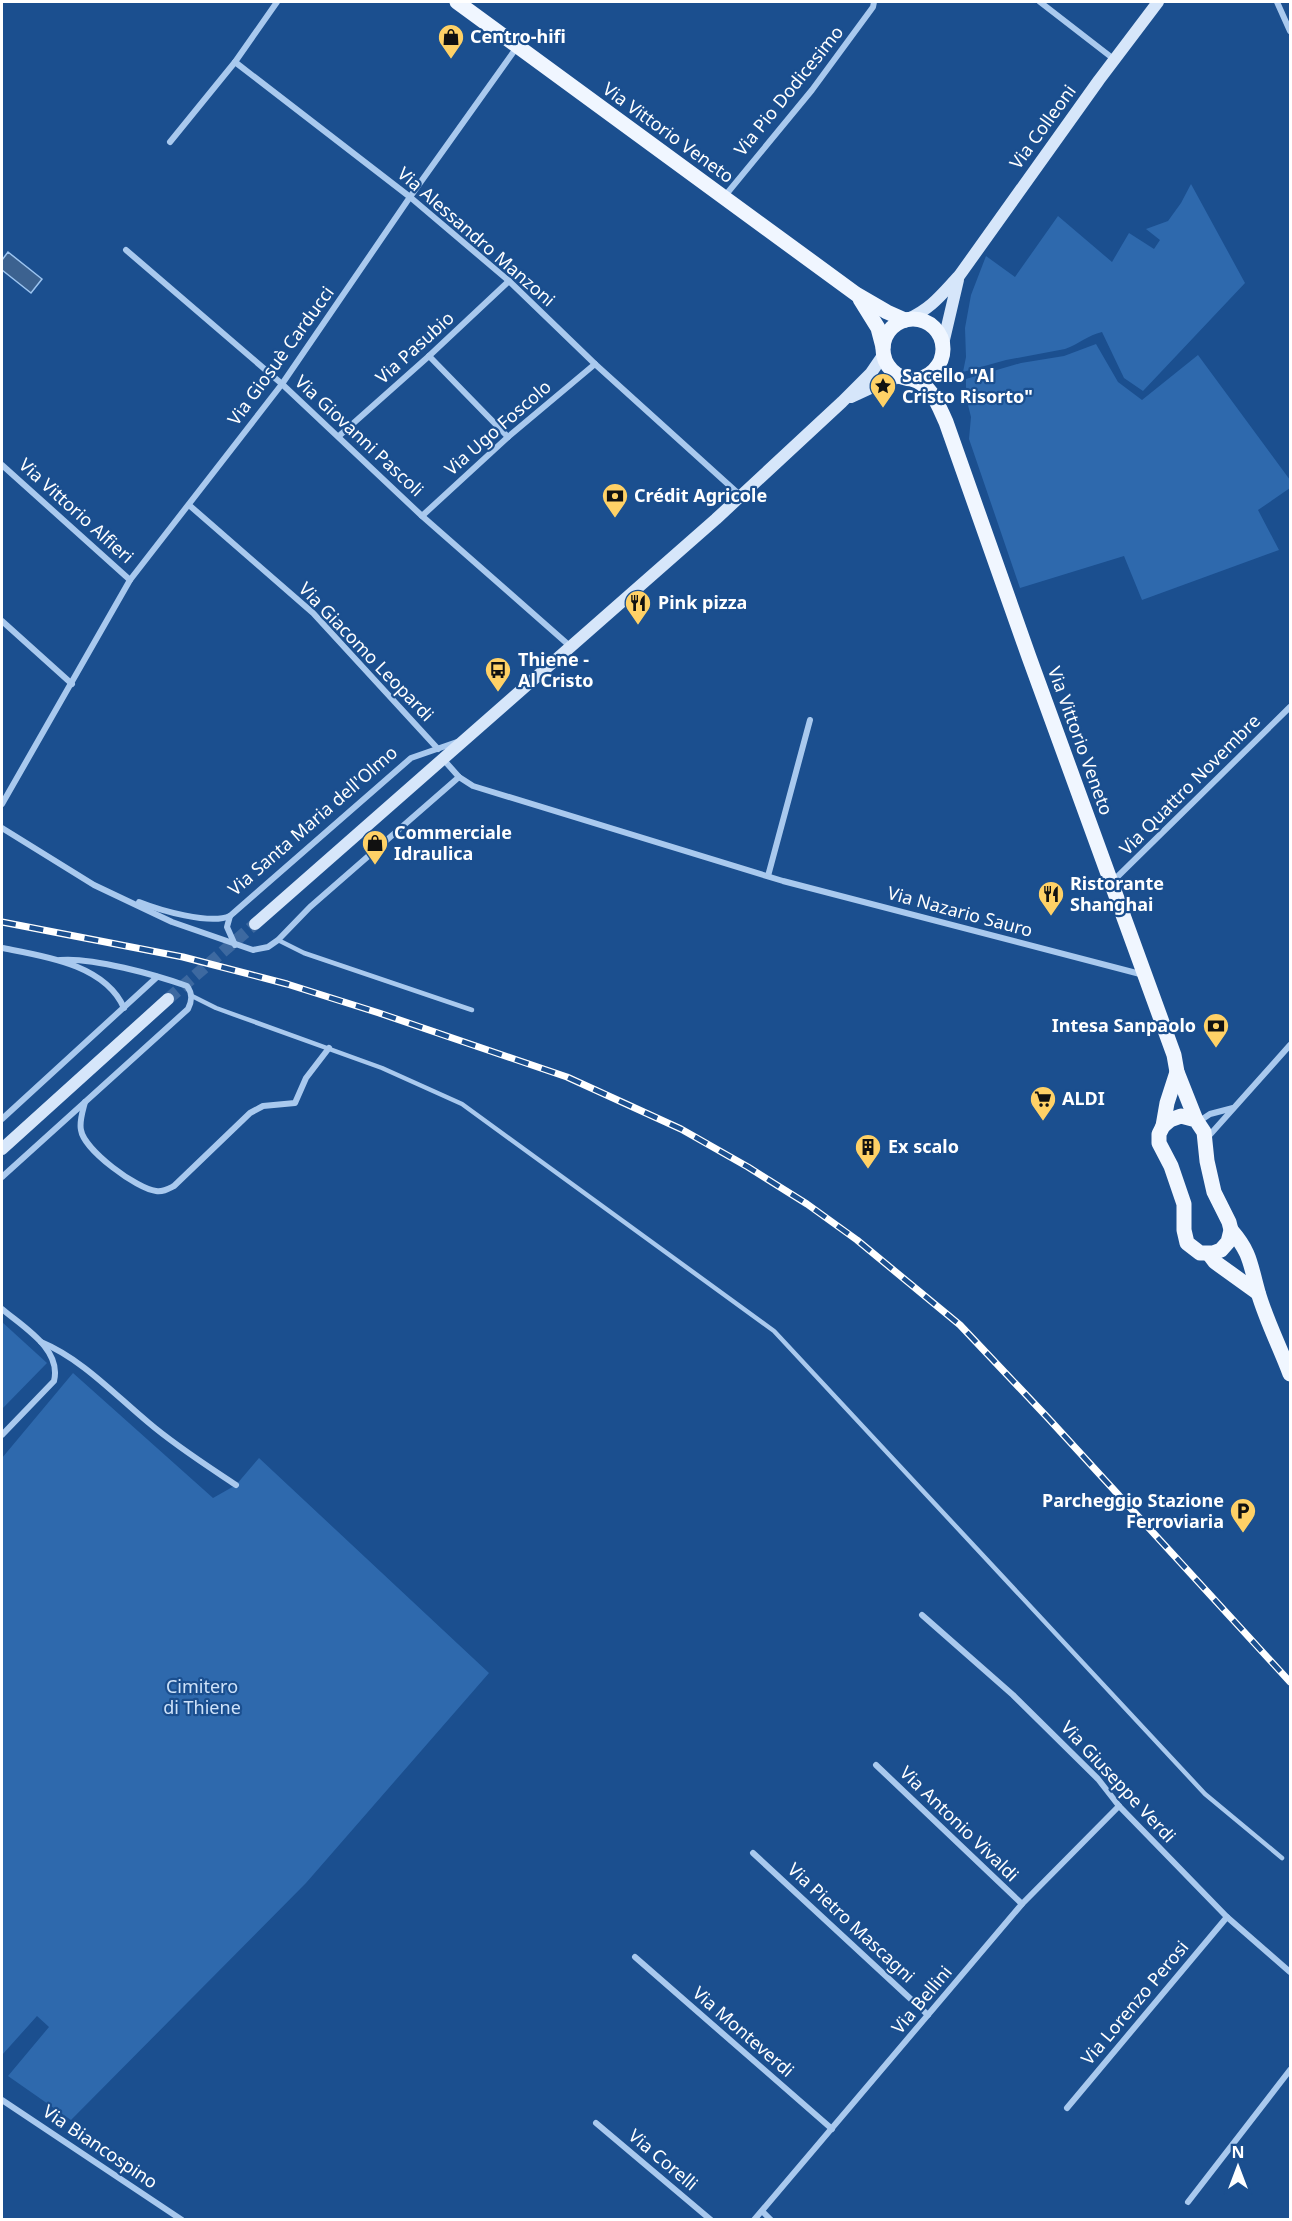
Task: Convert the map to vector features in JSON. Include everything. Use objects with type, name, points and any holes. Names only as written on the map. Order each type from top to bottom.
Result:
[{"type":"main road","name":"Via Vittorio Veneto","points":[[457,2],[856,294],[886,312],[907,320]]},
{"type":"main road","name":"Via Colleoni","points":[[907,320],[926,311],[959,276],[1158,2]]},
{"type":"main road","name":"Via Colleoni","points":[[943,344],[959,276]]},
{"type":"main road","name":"Via Vittorio Veneto","points":[[856,294],[878,328],[884,351]]},
{"type":"main road","points":[[907,320],[923,320],[930,324],[941,337],[943,344],[942,359],[927,376],[908,378],[892,370],[884,351],[885,339],[890,331],[907,320]]},
{"type":"main road","name":"Via Santa Maria dell'Olmo","points":[[255,924],[426,772],[441,754],[463,740],[741,496],[871,373],[884,351]]},
{"type":"main road","name":"Via Vittorio Veneto","points":[[938,366],[939,386],[946,422]]},
{"type":"main road","name":"Via Vittorio Veneto","points":[[908,378],[921,381],[929,388],[946,422],[1174,1055],[1177,1072],[1197,1121],[1204,1132],[1207,1161],[1214,1192],[1231,1230],[1243,1244],[1249,1257],[1258,1293],[1290,1374]]},
{"type":"main road","name":"Via Santa Maria dell'Olmo","points":[[842,402],[890,379],[908,378]]},
{"type":"main road","points":[[2,1149],[168,999]]},
{"type":"main road","points":[[1177,1072],[1159,1134],[1159,1143],[1171,1166],[1184,1204],[1185,1237],[1195,1251],[1209,1254],[1225,1247],[1231,1230]]},
{"type":"main road","points":[[1163,1126],[1176,1117],[1186,1116],[1197,1121]]},
{"type":"main road","points":[[1209,1254],[1215,1262],[1258,1293]]},
{"type":"street","points":[[170,142],[234,62],[277,2]]},
{"type":"street","name":"Via Pio Dodicesimo","points":[[723,197],[837,58],[873,7],[874,2]]},
{"type":"street","points":[[1040,2],[1115,60]]},
{"type":"street","points":[[1277,2],[1290,31]]},
{"type":"street","name":"Via Giosuè Carducci","points":[[2,804],[130,580],[282,384],[410,197],[518,47]]},
{"type":"street","name":"Via Alessandro Manzoni","points":[[234,62],[410,197],[509,280],[594,364],[741,496]]},
{"type":"street","name":"Via Giovanni Pascoli","points":[[126,249],[282,384],[422,516],[571,647]]},
{"type":"street","name":"Via Pasubio","points":[[339,436],[429,356],[509,280]]},
{"type":"street","points":[[429,356],[508,437]]},
{"type":"street","name":"Via Ugo Foscolo","points":[[422,516],[508,437],[594,364]]},
{"type":"street","name":"Via Vittorio Alfieri","points":[[2,465],[130,580]]},
{"type":"street","name":"Via Giacomo Leopardi","points":[[189,505],[313,614],[441,754]]},
{"type":"street","points":[[2,621],[72,684]]},
{"type":"street","name":"Via Quattro Novembre","points":[[1111,884],[1290,707]]},
{"type":"street","points":[[768,876],[810,720]]},
{"type":"street","name":"Via Nazario Sauro","points":[[441,754],[459,777],[473,786],[768,876],[1145,975]]},
{"type":"street","name":"Via Santa Maria dell'Olmo","points":[[94,885],[160,911],[217,919],[230,916],[411,758],[441,754]]},
{"type":"street","points":[[2,828],[94,885],[172,922],[253,950],[268,947],[278,939],[310,907],[459,777]]},
{"type":"street","points":[[230,916],[227,927],[235,945]]},
{"type":"street","points":[[2,948],[60,960],[103,980],[113,988],[124,1008]]},
{"type":"street","points":[[2,1177],[188,1009],[192,996],[187,986],[157,977],[92,962],[73,959],[60,960]]},
{"type":"street","points":[[2,1119],[157,977]]},
{"type":"street","points":[[1206,1140],[1290,1045]]},
{"type":"street","points":[[85,1101],[80,1129],[85,1141],[120,1172],[153,1191],[162,1192],[174,1186],[250,1113],[263,1107],[295,1102],[306,1078],[329,1048]]},
{"type":"street","points":[[1197,1121],[1210,1114],[1233,1107]]},
{"type":"street","points":[[2,1309],[41,1342],[57,1349],[80,1365],[174,1444],[236,1485]]},
{"type":"street","points":[[2,1435],[54,1381],[55,1364],[41,1342]]},
{"type":"street","name":"Via Giuseppe Verdi","points":[[922,1615],[1014,1695],[1098,1779],[1119,1806],[1227,1917],[1290,1972]]},
{"type":"street","name":"Via Antonio Vivaldi","points":[[876,1765],[1022,1904]]},
{"type":"street","name":"Via Bellini","points":[[754,2220],[1022,1904],[1119,1806]]},
{"type":"street","name":"Via Pietro Mascagni","points":[[753,1853],[928,2015]]},
{"type":"street","name":"Via Lorenzo Perosi","points":[[1067,2108],[1227,1917]]},
{"type":"street","name":"Via Monteverdi","points":[[635,1957],[831,2129]]},
{"type":"street","points":[[1188,2202],[1290,2070]]},
{"type":"street","name":"Via Biancospino","points":[[2,2100],[182,2220]]},
{"type":"street","name":"Via Corelli","points":[[596,2122],[711,2220]]},
{"type":"street","points":[[762,2211],[771,2220]]},
{"type":"lane","points":[[278,939],[304,953],[471,1010]]},
{"type":"lane","points":[[192,996],[216,1008],[382,1068],[462,1104],[774,1331],[1205,1794],[1282,1858]]},
{"type":"green space","points":[[1191,184],[1245,283],[1143,391],[1124,378],[1102,332],[1065,349],[1006,360],[963,372],[966,357],[965,328],[971,295],[986,256],[1015,277],[1058,216],[1112,262],[1129,233],[1154,249],[1160,240],[1146,229],[1168,221]]},
{"type":"green space","points":[[1096,344],[1118,382],[1142,400],[1198,355],[1290,480],[1290,488],[1258,510],[1279,550],[1142,600],[1124,556],[1020,588],[969,439],[971,417],[966,397],[966,379],[1021,363],[1064,356]]},
{"type":"green space","points":[[2,1322],[47,1363],[2,1409]]},
{"type":"green space","name":"Cimitero di Thiene","points":[[73,1373],[213,1498],[236,1485],[259,1458],[489,1673],[306,1883],[71,2120],[8,2076],[49,2027],[37,2016],[2,2055],[2,1458]]},
{"type":"shaded area","points":[[8,252],[42,279],[31,293],[2,270],[2,260]]},
{"type":"tunnel","points":[[168,999],[255,924]]},
{"type":"railway","points":[[2,922],[183,957],[287,984],[379,1013],[567,1077],[681,1129],[748,1167],[807,1204],[857,1240],[960,1325],[1290,1682]]},
{"type":"place","name":"Centro-hifi","points":[[451,60]]},
{"type":"place","name":"Sacello \"Al Cristo Risorto\"","points":[[883,409]]},
{"type":"place","name":"Crédit Agricole","points":[[615,519]]},
{"type":"place","name":"Pink pizza","points":[[638,626]]},
{"type":"place","name":"Thiene - Al Cristo","points":[[498,693]]},
{"type":"place","name":"Commerciale Idraulica","points":[[375,866]]},
{"type":"place","name":"Ristorante Shanghai","points":[[1051,917]]},
{"type":"place","name":"Intesa Sanpaolo","points":[[1216,1049]]},
{"type":"place","name":"ALDI","points":[[1043,1122]]},
{"type":"place","name":"Ex scalo","points":[[868,1170]]},
{"type":"place","name":"Parcheggio Stazione Ferroviaria","points":[[1243,1534]]}]
